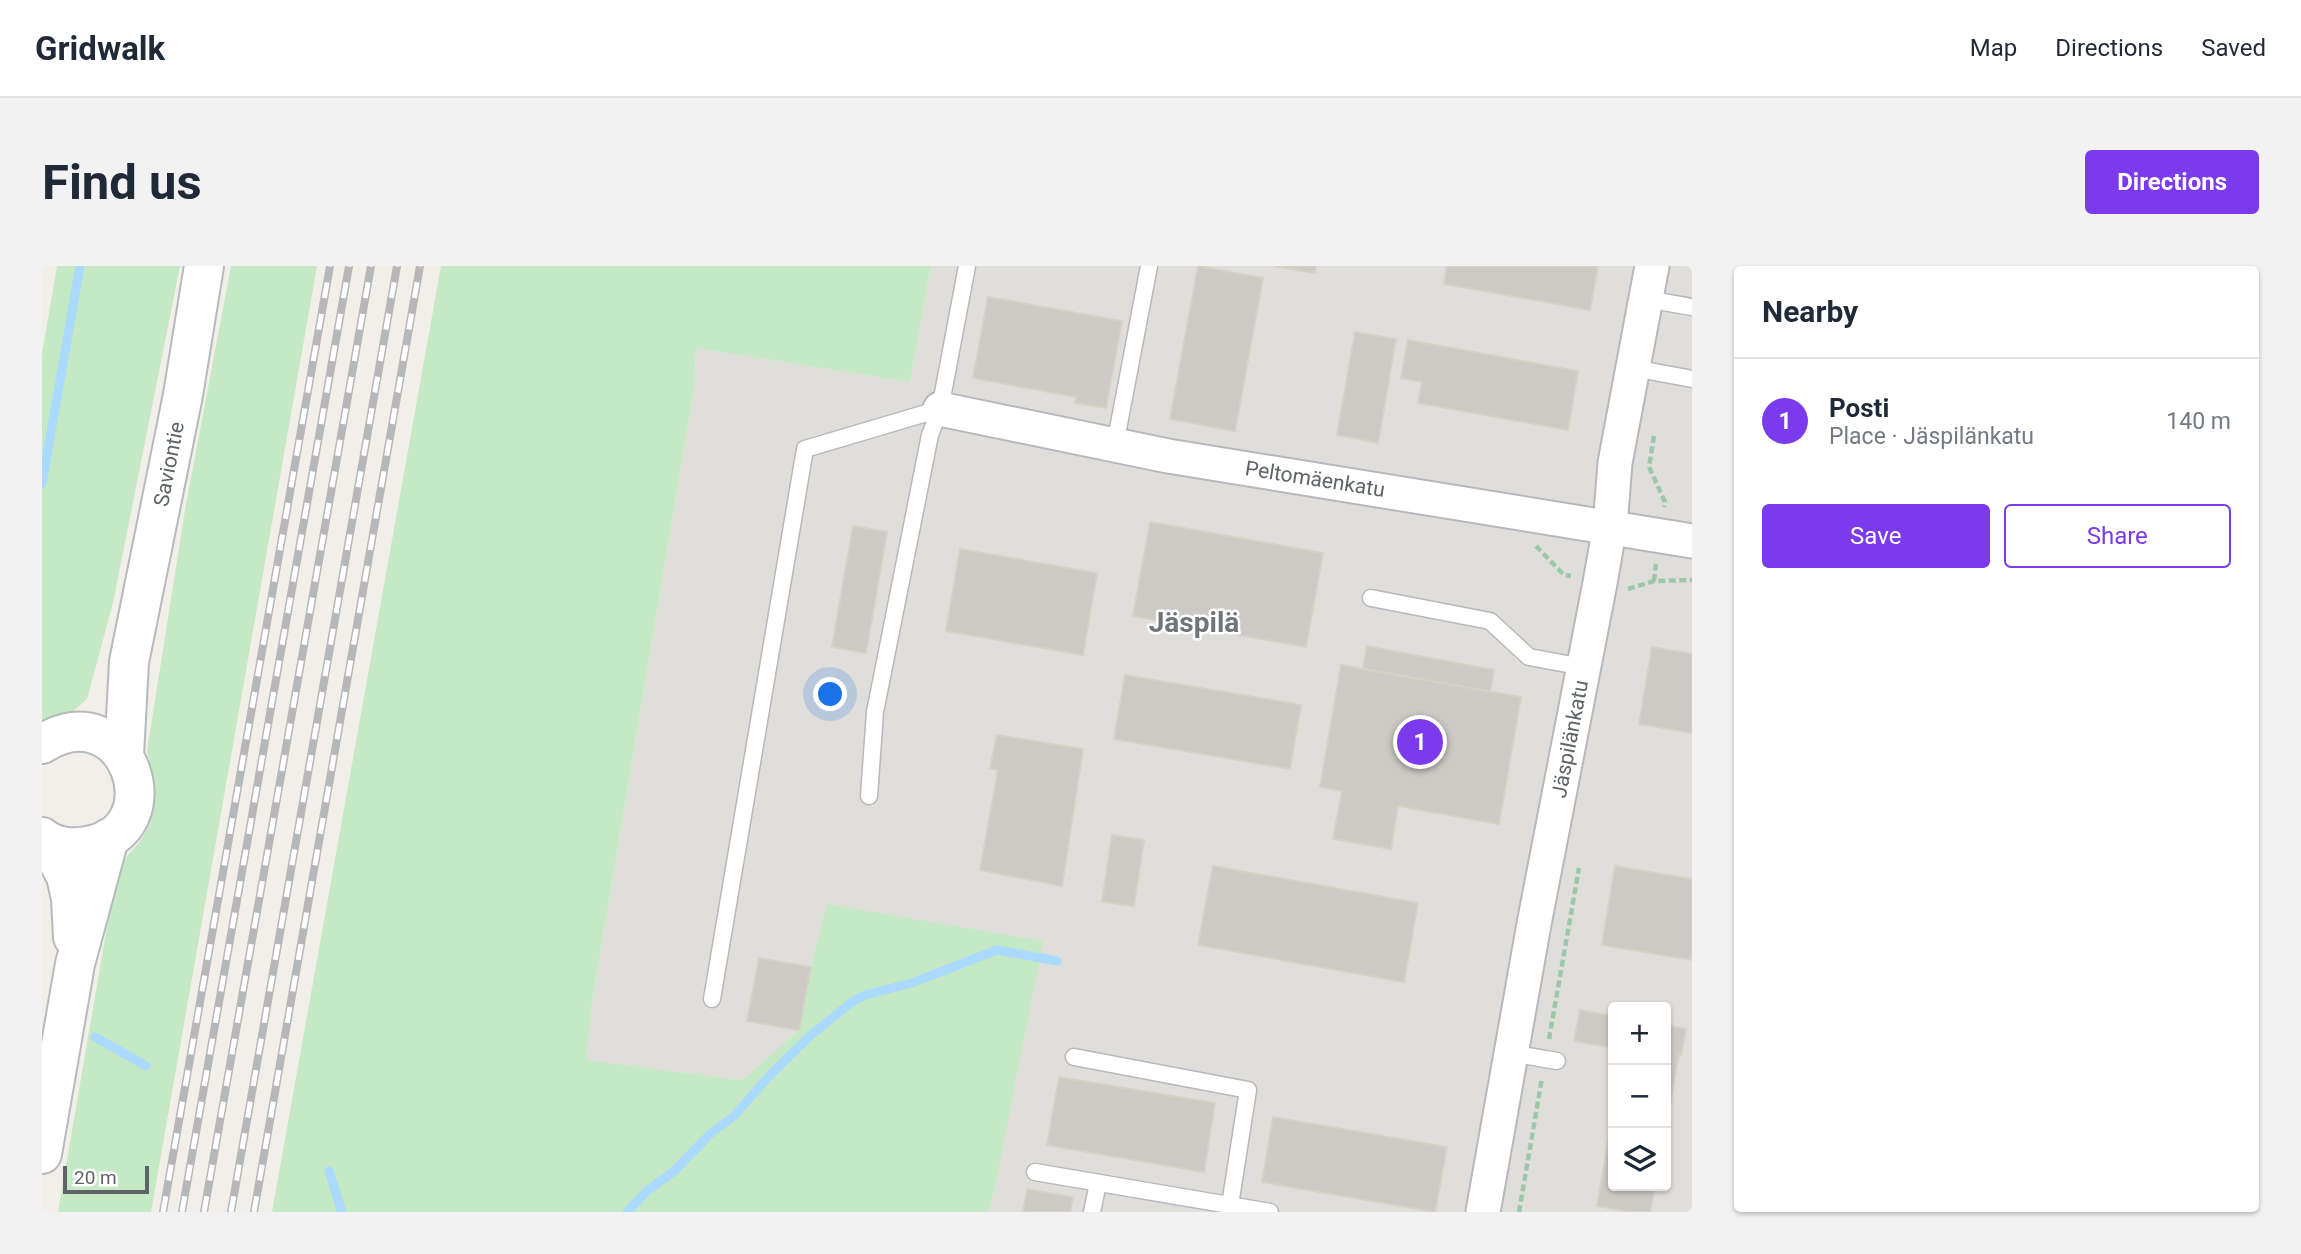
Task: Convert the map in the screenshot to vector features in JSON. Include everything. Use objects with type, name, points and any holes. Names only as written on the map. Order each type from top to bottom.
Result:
[{"type":"main road","name":"Saviontie","points":[[124,755],[129,662],[183,395],[204,266]]},
{"type":"main road","name":"Saviontie","points":[[92,734],[129,662]]},
{"type":"main road","points":[[42,744],[65,734],[92,734],[104,738],[124,755],[135,780],[133,807],[127,819],[109,838],[95,845],[80,847],[63,847],[45,839]]},
{"type":"main road","points":[[42,1154],[75,964],[109,838]]},
{"type":"main road","points":[[45,839],[66,876],[71,898],[75,964]]},
{"type":"street","name":"Jäspilänkatu","points":[[1483,1212],[1610,527],[1615,463],[1652,266]]},
{"type":"street","name":"Peltomäenkatu","points":[[940,409],[1209,462],[1692,541]]},
{"type":"lane","points":[[869,796],[875,712],[930,435],[940,409],[967,266]]},
{"type":"lane","points":[[1115,445],[1149,266]]},
{"type":"lane","points":[[1646,299],[1692,307]]},
{"type":"lane","points":[[1633,368],[1692,379]]},
{"type":"lane","points":[[712,999],[805,449],[940,409]]},
{"type":"lane","points":[[1371,598],[1490,621],[1529,657],[1583,667]]},
{"type":"lane","points":[[1511,1053],[1551,1060]]},
{"type":"lane","points":[[1074,1057],[1248,1090],[1230,1205]]},
{"type":"lane","points":[[1035,1172],[1270,1212]]},
{"type":"lane","points":[[1093,1212],[1098,1183]]},
{"type":"path","points":[[1654,581],[1665,502],[1649,467],[1656,428]]},
{"type":"path","points":[[1626,602],[1628,589]]},
{"type":"path","points":[[1519,1212],[1551,1060],[1580,865]]},
{"type":"shaded area","points":[[931,266],[1692,266],[1692,1212],[988,1212],[995,1188],[1042,941],[828,905],[811,967],[799,1030],[742,1080],[585,1060],[592,1003],[694,389],[696,348],[910,382]]},
{"type":"green space","points":[[57,266],[180,266],[113,603],[87,699],[71,713],[42,720],[42,354]]},
{"type":"green space","points":[[231,266],[317,266],[151,1212],[58,1212],[117,869],[142,838],[152,816],[155,795],[147,751],[185,510]]},
{"type":"green space","points":[[441,266],[931,266],[910,382],[696,348],[694,389],[592,1003],[586,1060],[742,1080],[799,1030],[827,904],[1043,941],[988,1212],[272,1212]]},
{"type":"building","points":[[1198,266],[1263,278],[1235,431],[1170,419]]},
{"type":"building","points":[[1274,266],[1316,266],[1315,273]]},
{"type":"building","points":[[1447,266],[1598,266],[1590,310],[1444,284]]},
{"type":"building","points":[[988,297],[1122,321],[1106,408],[1075,403],[1076,397],[973,378]]},
{"type":"building","points":[[1355,332],[1396,339],[1378,443],[1337,435]]},
{"type":"building","points":[[1408,340],[1578,371],[1568,430],[1418,403],[1422,382],[1401,378]]},
{"type":"building","points":[[1150,522],[1323,553],[1306,647],[1133,616]]},
{"type":"building","points":[[853,526],[887,532],[866,653],[832,647]]},
{"type":"building","points":[[960,549],[1097,573],[1083,655],[946,631]]},
{"type":"building","points":[[1367,646],[1494,670],[1490,692],[1363,669]]},
{"type":"building","points":[[1652,647],[1692,654],[1692,733],[1639,724]]},
{"type":"building","points":[[1341,665],[1521,697],[1499,824],[1398,806],[1391,849],[1333,839],[1342,791],[1320,787]]},
{"type":"building","points":[[1125,675],[1301,705],[1290,769],[1114,739]]},
{"type":"building","points":[[997,735],[1083,749],[1062,886],[980,870],[998,770],[990,768]]},
{"type":"building","points":[[1112,835],[1144,840],[1134,906],[1102,902]]},
{"type":"building","points":[[1213,866],[1418,903],[1404,982],[1198,945]]},
{"type":"building","points":[[1615,866],[1692,879],[1692,960],[1602,945]]},
{"type":"building","points":[[759,958],[811,967],[799,1030],[747,1021]]},
{"type":"building","points":[[1580,1010],[1608,1015],[1608,1047],[1574,1041]]},
{"type":"building","points":[[1671,1026],[1686,1029],[1681,1055],[1679,1054],[1671,1099]]},
{"type":"building","points":[[1059,1077],[1215,1103],[1204,1172],[1047,1145]]},
{"type":"building","points":[[1273,1117],[1447,1147],[1435,1212],[1262,1182]]},
{"type":"building","points":[[1608,1143],[1608,1191],[1654,1191],[1650,1212],[1631,1212],[1597,1206]]},
{"type":"building","points":[[1027,1189],[1073,1197],[1070,1212],[1023,1212]]},
{"type":"waterway","points":[[42,484],[80,266]]},
{"type":"waterway","points":[[627,1212],[648,1190],[673,1172],[711,1133],[734,1116],[811,1035],[852,1002],[865,995],[912,983],[997,950],[1057,961]]},
{"type":"waterway","points":[[95,1037],[146,1066]]},
{"type":"waterway","points":[[329,1171],[342,1212]]},
{"type":"railway","points":[[163,1212],[330,266]]},
{"type":"railway","points":[[182,1212],[349,266]]},
{"type":"railway","points":[[204,1212],[371,266]]},
{"type":"railway","points":[[231,1212],[397,266]]},
{"type":"railway","points":[[254,1212],[420,266]]},
{"type":"place","name":"Posti","points":[[1420,742]]},
{"type":"district","name":"Jäspilä","points":[[1194,622]]}]
